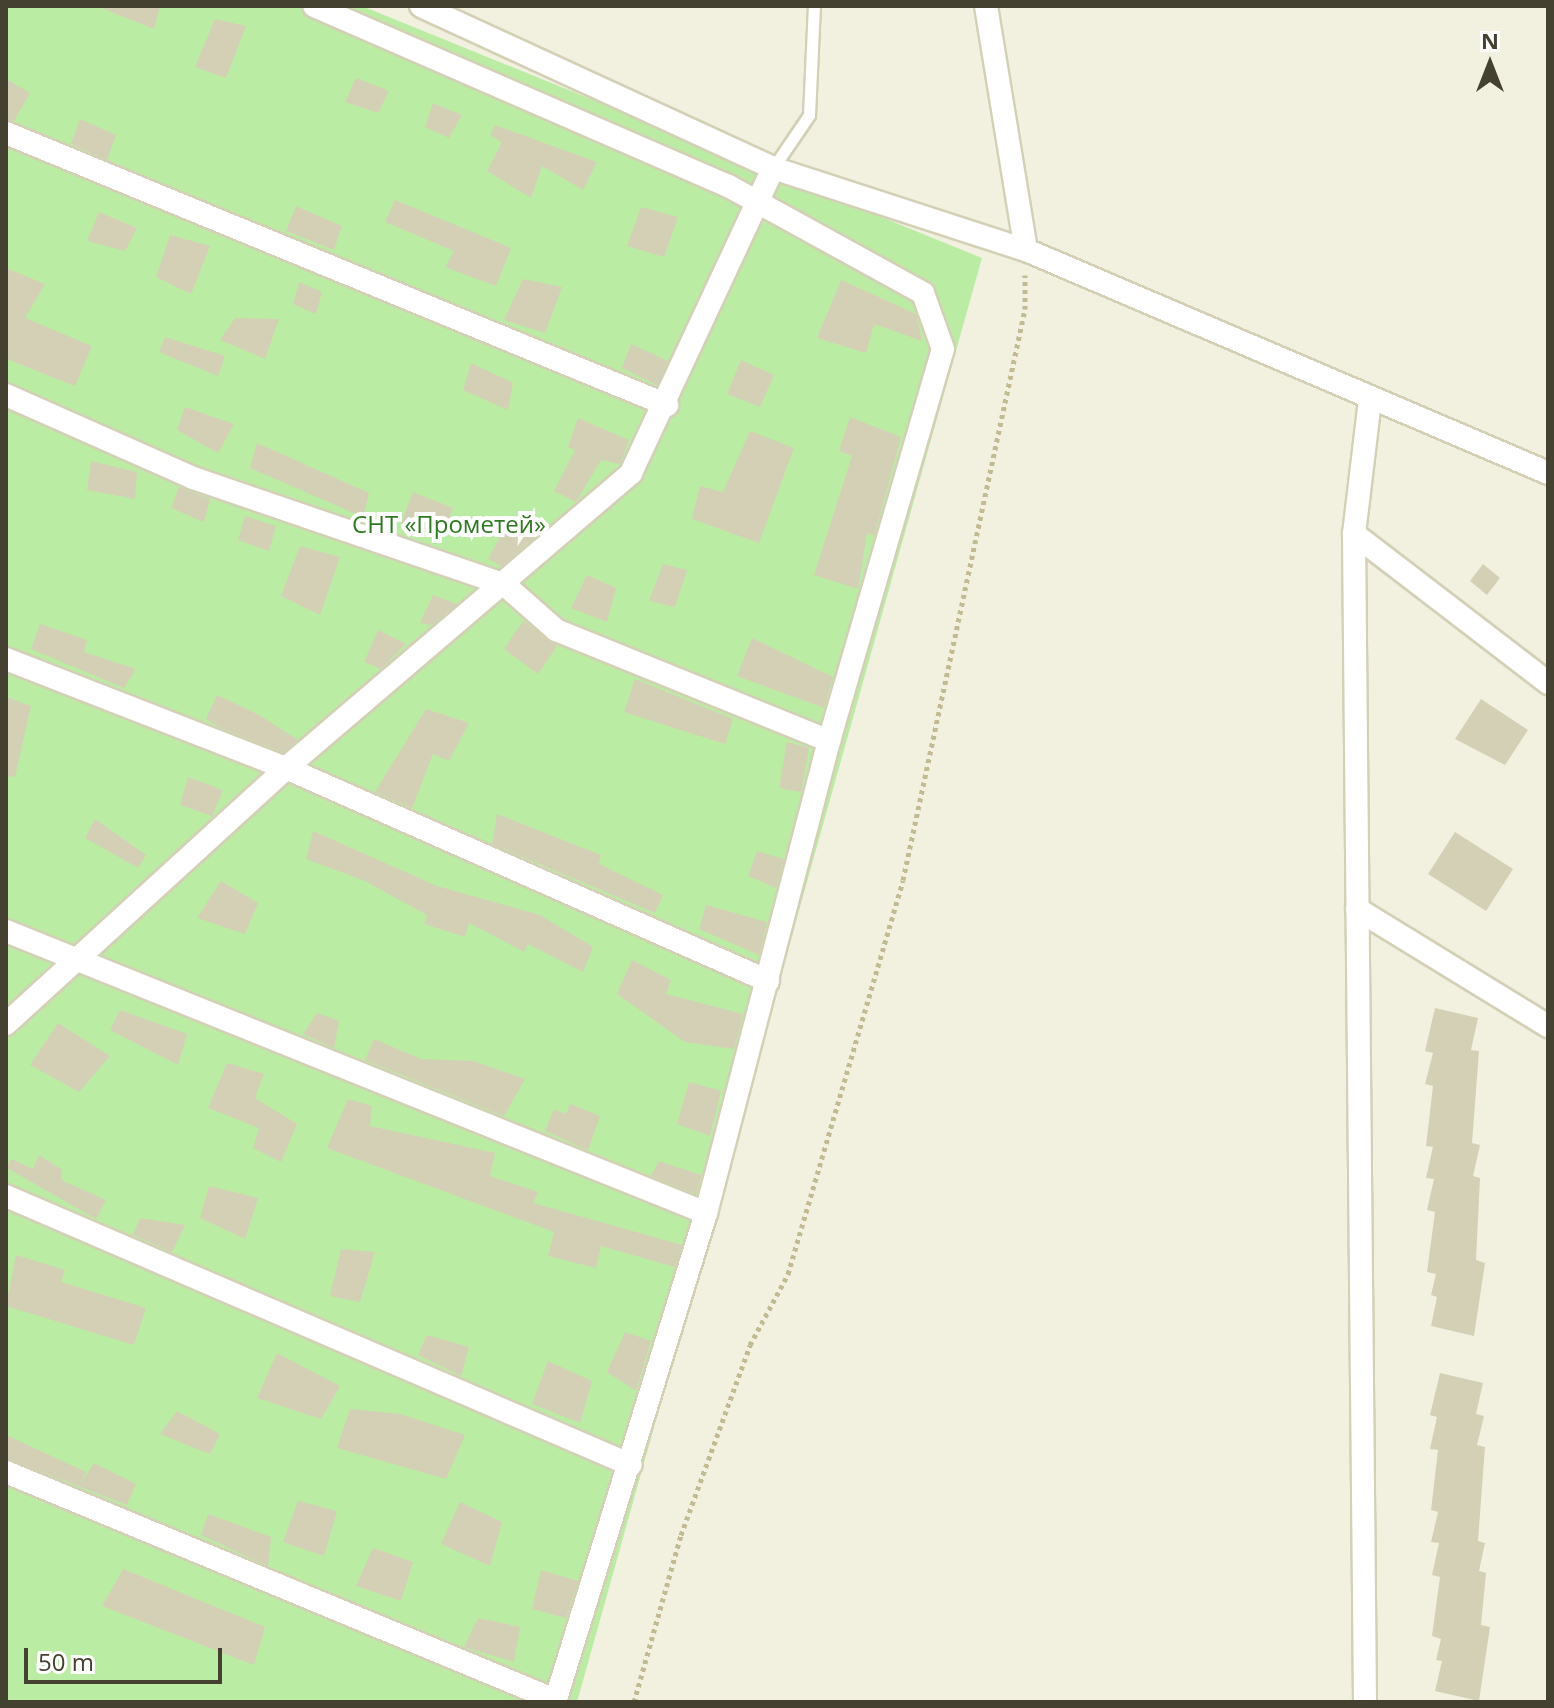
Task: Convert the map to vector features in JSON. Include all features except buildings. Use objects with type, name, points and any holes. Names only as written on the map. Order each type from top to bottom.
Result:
[{"type":"street","points":[[6,1472],[555,1701],[631,1465],[706,1213],[829,741],[943,349],[923,293],[758,206],[728,186],[314,6]]},
{"type":"street","points":[[421,6],[773,168],[1026,250],[1370,400],[1548,473]]},
{"type":"street","points":[[986,6],[1026,250]]},
{"type":"street","points":[[6,133],[667,405]]},
{"type":"street","points":[[6,1024],[286,768],[505,585],[631,473],[667,405],[773,168]]},
{"type":"street","points":[[6,395],[193,478],[505,585],[556,630],[829,741]]},
{"type":"street","points":[[1365,1702],[1354,534],[1370,400]]},
{"type":"street","points":[[1354,534],[1548,683]]},
{"type":"street","points":[[6,659],[286,768],[768,981]]},
{"type":"street","points":[[1357,909],[1548,1026]]},
{"type":"street","points":[[6,931],[706,1213]]},
{"type":"street","points":[[6,1196],[631,1465]]},
{"type":"lane","points":[[773,168],[809,115],[814,6]]},
{"type":"path","points":[[634,1702],[687,1520],[750,1345],[788,1274],[903,880],[1025,309],[1026,250]]},
{"type":"green space","name":"СНТ «Прометей»","points":[[6,6],[362,6],[982,258],[577,1702],[6,1702]]}]
